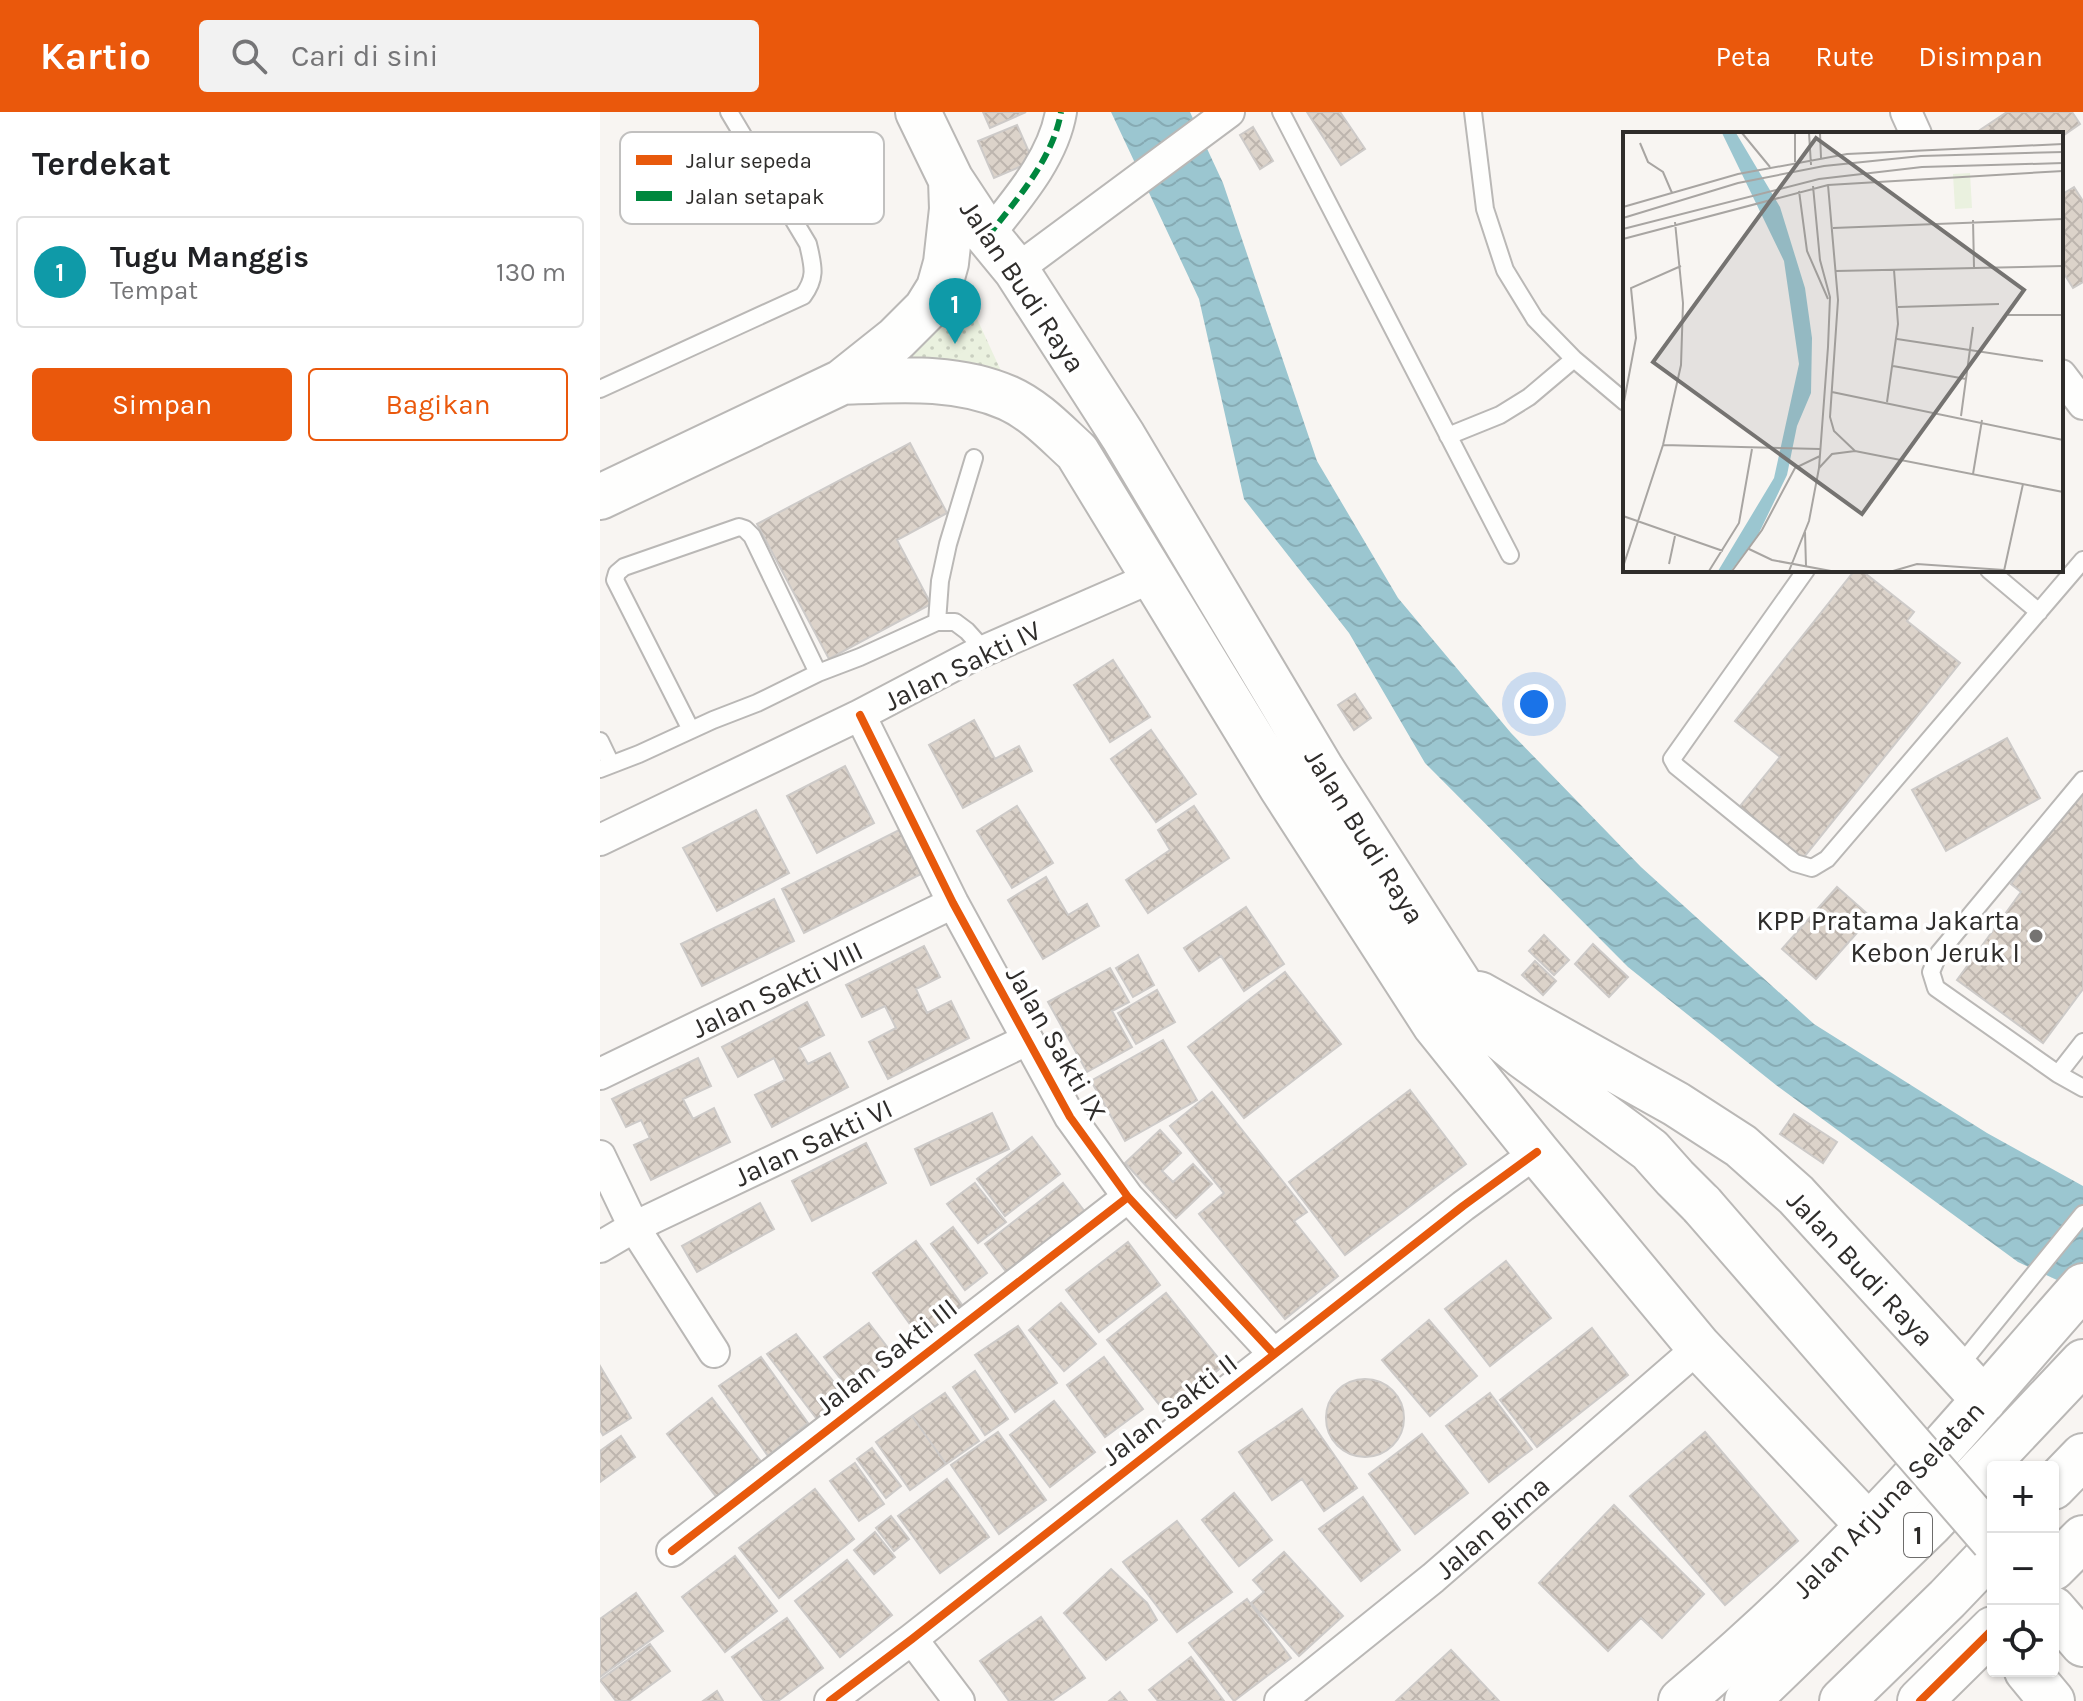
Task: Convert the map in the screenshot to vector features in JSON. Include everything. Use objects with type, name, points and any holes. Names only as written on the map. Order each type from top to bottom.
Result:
[{"type":"main road","name":"Jalan Budi Raya","points":[[918,112],[951,180],[988,236],[1016,270],[1123,436],[1322,770],[1459,983],[1664,1097],[1741,1146],[1796,1195],[1970,1385]]},
{"type":"main road","points":[[600,497],[842,382],[896,339],[926,309],[939,288],[946,263],[952,209],[951,180]]},
{"type":"main road","name":"Jalan Budi Raya","points":[[842,382],[903,379],[941,381],[977,389],[1008,399],[1040,418],[1077,452],[1282,788],[1435,1025],[1699,1347],[1869,1526]]},
{"type":"main road","points":[[1459,983],[1478,1013],[1500,1037],[1650,1150],[1987,1533]]},
{"type":"main road","points":[[1435,1025],[1635,1167],[1688,1191]]},
{"type":"main road","name":"Jalan Arjuna Selatan","points":[[1681,1701],[1741,1650],[1869,1526],[1970,1385],[2071,1299]]},
{"type":"main road","name":"1","points":[[1747,1701],[1930,1524],[2083,1362]]},
{"type":"main road","points":[[2059,1481],[2083,1456]]},
{"type":"main road","points":[[2059,1562],[2083,1538]]},
{"type":"main road","name":"1","points":[[1842,1701],[1987,1557]]},
{"type":"main road","points":[[2059,1616],[2083,1644]]},
{"type":"main road","points":[[1920,1701],[1987,1635]]},
{"type":"main road","points":[[2032,1677],[2052,1701]]},
{"type":"street","points":[[988,236],[1028,184],[1057,133],[1061,112]]},
{"type":"street","points":[[1906,112],[1915,132]]},
{"type":"street","points":[[1016,270],[1224,116]]},
{"type":"street","points":[[2063,378],[2083,404]]},
{"type":"street","name":"Jalan Sakti IV","points":[[600,840],[860,715],[951,667],[1153,577]]},
{"type":"street","name":"Jalan Sakti IX","points":[[860,715],[953,903],[1070,1117],[1128,1197],[1274,1354]]},
{"type":"street","name":"Jalan Sakti VIII","points":[[600,1074],[953,903]]},
{"type":"street","name":"Jalan Sakti VI","points":[[600,1247],[634,1227],[1027,1040]]},
{"type":"street","name":"Jalan Sakti II","points":[[830,1701],[1463,1206],[1537,1152]]},
{"type":"street","points":[[600,1156],[634,1227],[714,1352]]},
{"type":"street","name":"Jalan Sakti III","points":[[672,1551],[1128,1197]]},
{"type":"street","name":"Jalan Bima","points":[[1280,1701],[1433,1578],[1699,1347]]},
{"type":"street","points":[[912,1639],[959,1701]]},
{"type":"lane","points":[[729,112],[741,132]]},
{"type":"lane","points":[[1281,112],[1510,555]]},
{"type":"lane","points":[[1473,112],[1485,209],[1505,270],[1535,319],[1574,359],[1623,400]]},
{"type":"lane","points":[[600,389],[803,296],[811,285],[813,269],[808,244],[796,224]]},
{"type":"lane","points":[[1448,436],[1500,415],[1529,397],[1574,359]]},
{"type":"lane","points":[[937,622],[940,581],[948,544],[974,458]]},
{"type":"lane","points":[[691,730],[615,580],[624,567],[739,527],[745,529],[752,536],[818,673]]},
{"type":"lane","points":[[1805,572],[1672,759],[1676,766],[1795,863],[1812,868],[1827,859],[2083,560]]},
{"type":"lane","points":[[1991,572],[2039,612]]},
{"type":"lane","points":[[600,741],[605,766],[757,703],[937,622],[955,622],[985,651]]},
{"type":"lane","points":[[2083,780],[1939,953],[1931,972],[1936,988],[2058,1074],[2083,1088]]},
{"type":"lane","points":[[2058,1074],[2083,1042]]},
{"type":"lane","points":[[1970,1385],[2024,1286],[2083,1214]]},
{"type":"green space","points":[[955,271],[1020,412],[895,371]]},
{"type":"water","points":[[1111,112],[1190,112],[1223,183],[1317,461],[1398,598],[1511,733],[1641,867],[1814,1024],[1987,1133],[2083,1186],[2083,1292],[2018,1262],[1776,1085],[1628,967],[1425,763],[1349,633],[1244,499],[1199,299]]},
{"type":"building","points":[[983,112],[1026,112],[990,128]]},
{"type":"building","points":[[1307,112],[1340,112],[1365,149],[1341,165]]},
{"type":"building","points":[[2007,112],[2072,112],[2080,124],[2063,136],[2063,132],[1980,130]]},
{"type":"building","points":[[1017,125],[1033,161],[994,178],[978,141]]},
{"type":"building","points":[[1253,127],[1273,161],[1260,169],[1240,135]]},
{"type":"building","points":[[2074,187],[2083,201],[2083,282],[2073,288],[2063,272],[2063,194]]},
{"type":"building","points":[[910,443],[947,513],[897,540],[931,604],[829,659],[757,524]]},
{"type":"building","points":[[1853,572],[1864,572],[1914,612],[1907,621],[1960,663],[1800,862],[1736,811],[1780,757],[1735,721]]},
{"type":"building","points":[[1113,660],[1150,717],[1110,742],[1074,685]]},
{"type":"building","points":[[1355,694],[1371,718],[1354,730],[1338,705]]},
{"type":"building","points":[[974,720],[995,759],[1019,746],[1032,771],[963,808],[929,745]]},
{"type":"building","points":[[1151,730],[1196,794],[1156,822],[1111,759]]},
{"type":"building","points":[[2007,738],[2040,798],[1946,851],[1912,790]]},
{"type":"building","points":[[845,766],[874,823],[817,853],[787,796]]},
{"type":"building","name":"KPP Pratama Jakarta Kebon Jeruk I","points":[[2083,786],[2083,989],[2043,1043],[1957,980],[2021,892],[2011,884]]},
{"type":"building","points":[[1017,806],[1053,863],[1012,888],[977,831]]},
{"type":"building","points":[[1194,806],[1229,858],[1148,913],[1126,880],[1170,850],[1158,830]]},
{"type":"building","points":[[756,810],[789,873],[717,911],[683,848]]},
{"type":"building","points":[[899,830],[921,874],[804,933],[782,889]]},
{"type":"building","points":[[1046,877],[1068,915],[1087,904],[1099,926],[1043,959],[1008,900]]},
{"type":"building","points":[[1837,887],[1871,917],[1816,979],[1782,949]]},
{"type":"building","points":[[774,899],[794,941],[702,986],[681,944]]},
{"type":"building","points":[[1246,907],[1284,964],[1244,991],[1221,956],[1199,971],[1184,948]]},
{"type":"building","points":[[1544,935],[1569,960],[1554,975],[1529,951]]},
{"type":"building","points":[[1593,944],[1628,977],[1609,997],[1575,964]]},
{"type":"building","points":[[924,946],[940,977],[916,989],[927,1013],[951,1001],[969,1038],[888,1079],[869,1042],[896,1028],[885,1006],[862,1017],[846,985]]},
{"type":"building","points":[[1138,955],[1154,985],[1133,997],[1116,968]]},
{"type":"building","points":[[1535,961],[1556,981],[1543,995],[1522,975]]},
{"type":"building","points":[[1110,968],[1129,1002],[1112,1011],[1132,1047],[1087,1072],[1048,1002]]},
{"type":"building","points":[[1285,972],[1341,1044],[1244,1118],[1188,1047]]},
{"type":"building","points":[[1157,990],[1175,1022],[1136,1044],[1118,1013]]},
{"type":"building","points":[[807,1002],[824,1035],[799,1048],[808,1064],[830,1053],[848,1087],[772,1127],[755,1095],[785,1080],[774,1058],[738,1077],[722,1047]]},
{"type":"building","points":[[1163,1040],[1197,1100],[1125,1141],[1091,1081]]},
{"type":"building","points":[[698,1058],[711,1086],[683,1099],[693,1119],[714,1108],[730,1142],[651,1180],[634,1145],[650,1138],[641,1120],[626,1127],[612,1099]]},
{"type":"building","points":[[1410,1090],[1466,1164],[1345,1255],[1289,1182]]},
{"type":"building","points":[[1212,1092],[1307,1212],[1294,1221],[1338,1276],[1285,1319],[1199,1214],[1224,1193],[1170,1126]]},
{"type":"building","points":[[992,1113],[1009,1149],[931,1185],[915,1149]]},
{"type":"building","points":[[1794,1114],[1837,1142],[1823,1163],[1780,1134]]},
{"type":"building","points":[[1160,1130],[1181,1153],[1162,1171],[1173,1182],[1193,1164],[1212,1184],[1176,1218],[1125,1163]]},
{"type":"building","points":[[1032,1137],[1060,1174],[1005,1216],[977,1179]]},
{"type":"building","points":[[866,1143],[886,1183],[812,1221],[792,1181]]},
{"type":"building","points":[[975,1183],[1006,1222],[978,1243],[947,1204]]},
{"type":"building","points":[[1063,1183],[1092,1221],[1014,1282],[985,1244]]},
{"type":"building","points":[[760,1203],[774,1229],[697,1272],[682,1246]]},
{"type":"building","points":[[953,1227],[987,1273],[965,1290],[931,1244]]},
{"type":"building","points":[[916,1241],[968,1313],[925,1345],[873,1273]]},
{"type":"building","points":[[1128,1242],[1160,1285],[1099,1332],[1066,1290]]},
{"type":"building","points":[[1506,1261],[1551,1318],[1490,1366],[1445,1309]]},
{"type":"building","points":[[1166,1293],[1224,1365],[1166,1413],[1107,1340]]},
{"type":"building","points":[[1061,1303],[1096,1344],[1064,1371],[1029,1330]]},
{"type":"building","points":[[1429,1320],[1477,1376],[1430,1416],[1382,1360]]},
{"type":"building","points":[[869,1323],[901,1365],[856,1399],[824,1357]]},
{"type":"building","points":[[1018,1326],[1057,1383],[1015,1412],[975,1355]]},
{"type":"building","points":[[1592,1328],[1628,1375],[1537,1447],[1500,1400]]},
{"type":"building","points":[[796,1334],[848,1400],[820,1423],[767,1354]]},
{"type":"building","points":[[761,1357],[808,1423],[768,1456],[719,1386]]},
{"type":"building","points":[[1104,1357],[1143,1409],[1105,1437],[1067,1385]]},
{"type":"building","points":[[600,1366],[631,1418],[603,1435],[600,1430]]},
{"type":"building","points":[[975,1371],[1008,1419],[985,1435],[953,1387]]},
{"type":"building","points":[[1365,1379],[1380,1382],[1393,1390],[1401,1403],[1404,1418],[1401,1433],[1393,1446],[1380,1454],[1365,1457],[1350,1454],[1337,1446],[1329,1433],[1326,1418],[1329,1403],[1337,1390],[1350,1382]]},
{"type":"building","points":[[945,1393],[979,1441],[946,1464],[912,1416]]},
{"type":"building","points":[[1490,1393],[1532,1449],[1489,1482],[1446,1426]]},
{"type":"building","points":[[712,1398],[763,1464],[718,1499],[667,1434]]},
{"type":"building","points":[[1054,1401],[1095,1452],[1050,1487],[1010,1435]]},
{"type":"building","points":[[1302,1409],[1357,1488],[1324,1511],[1302,1479],[1272,1500],[1239,1452]]},
{"type":"building","points":[[912,1416],[946,1464],[910,1490],[876,1442]]},
{"type":"building","points":[[998,1432],[1046,1500],[999,1534],[951,1465]]},
{"type":"building","points":[[1705,1432],[1798,1541],[1725,1605],[1630,1496]]},
{"type":"building","points":[[1422,1434],[1468,1493],[1415,1534],[1369,1474]]},
{"type":"building","points":[[621,1436],[635,1457],[600,1482],[600,1451]]},
{"type":"building","points":[[872,1448],[901,1486],[886,1498],[857,1459]]},
{"type":"building","points":[[855,1463],[884,1504],[859,1521],[830,1481]]},
{"type":"building","points":[[947,1479],[989,1537],[940,1573],[898,1516]]},
{"type":"building","points":[[815,1489],[854,1539],[779,1598],[739,1548]]},
{"type":"building","points":[[1234,1493],[1272,1540],[1239,1566],[1202,1520]]},
{"type":"building","points":[[1363,1497],[1400,1550],[1361,1581],[1319,1529]]},
{"type":"building","points":[[1614,1505],[1704,1594],[1662,1638],[1641,1618],[1608,1651],[1539,1583]]},
{"type":"building","points":[[891,1516],[909,1539],[894,1551],[876,1528]]},
{"type":"building","points":[[1177,1521],[1232,1592],[1177,1632],[1123,1562]]},
{"type":"building","points":[[875,1532],[895,1557],[874,1574],[854,1550]]},
{"type":"building","points":[[1284,1552],[1343,1616],[1299,1656],[1251,1603],[1264,1592],[1253,1580]]},
{"type":"building","points":[[735,1556],[777,1611],[725,1652],[682,1597]]},
{"type":"building","points":[[847,1560],[892,1615],[840,1657],[795,1601]]},
{"type":"building","points":[[1111,1569],[1147,1603],[1157,1620],[1106,1660],[1064,1613]]},
{"type":"building","points":[[636,1593],[663,1631],[600,1677],[600,1619]]},
{"type":"building","points":[[1247,1599],[1291,1658],[1234,1701],[1189,1643]]},
{"type":"building","points":[[1041,1617],[1085,1678],[1052,1701],[1009,1701],[980,1661]]},
{"type":"building","points":[[787,1618],[823,1668],[778,1701],[764,1701],[732,1657]]},
{"type":"building","points":[[650,1644],[670,1671],[629,1701],[616,1701],[600,1680]]},
{"type":"building","points":[[1451,1650],[1499,1701],[1396,1701]]},
{"type":"building","points":[[1191,1657],[1224,1701],[1158,1701],[1149,1690]]},
{"type":"building","points":[[717,1691],[723,1701],[703,1701]]},
{"type":"building","points":[[1120,1692],[1127,1701],[1109,1701]]},
{"type":"marked path","points":[[988,236],[1042,162],[1061,112]]},
{"type":"cycle path","points":[[860,715],[953,903],[1070,1117],[1128,1197],[1274,1354]]},
{"type":"cycle path","points":[[830,1701],[1463,1206],[1537,1152]]},
{"type":"cycle path","points":[[672,1551],[1128,1197]]},
{"type":"cycle path","points":[[1920,1701],[1987,1635]]},
{"type":"place","name":"Tugu Manggis","points":[[955,344]]},
{"type":"place","name":"KPP Pratama Jakarta Kebon Jeruk I","points":[[2036,936]]}]
